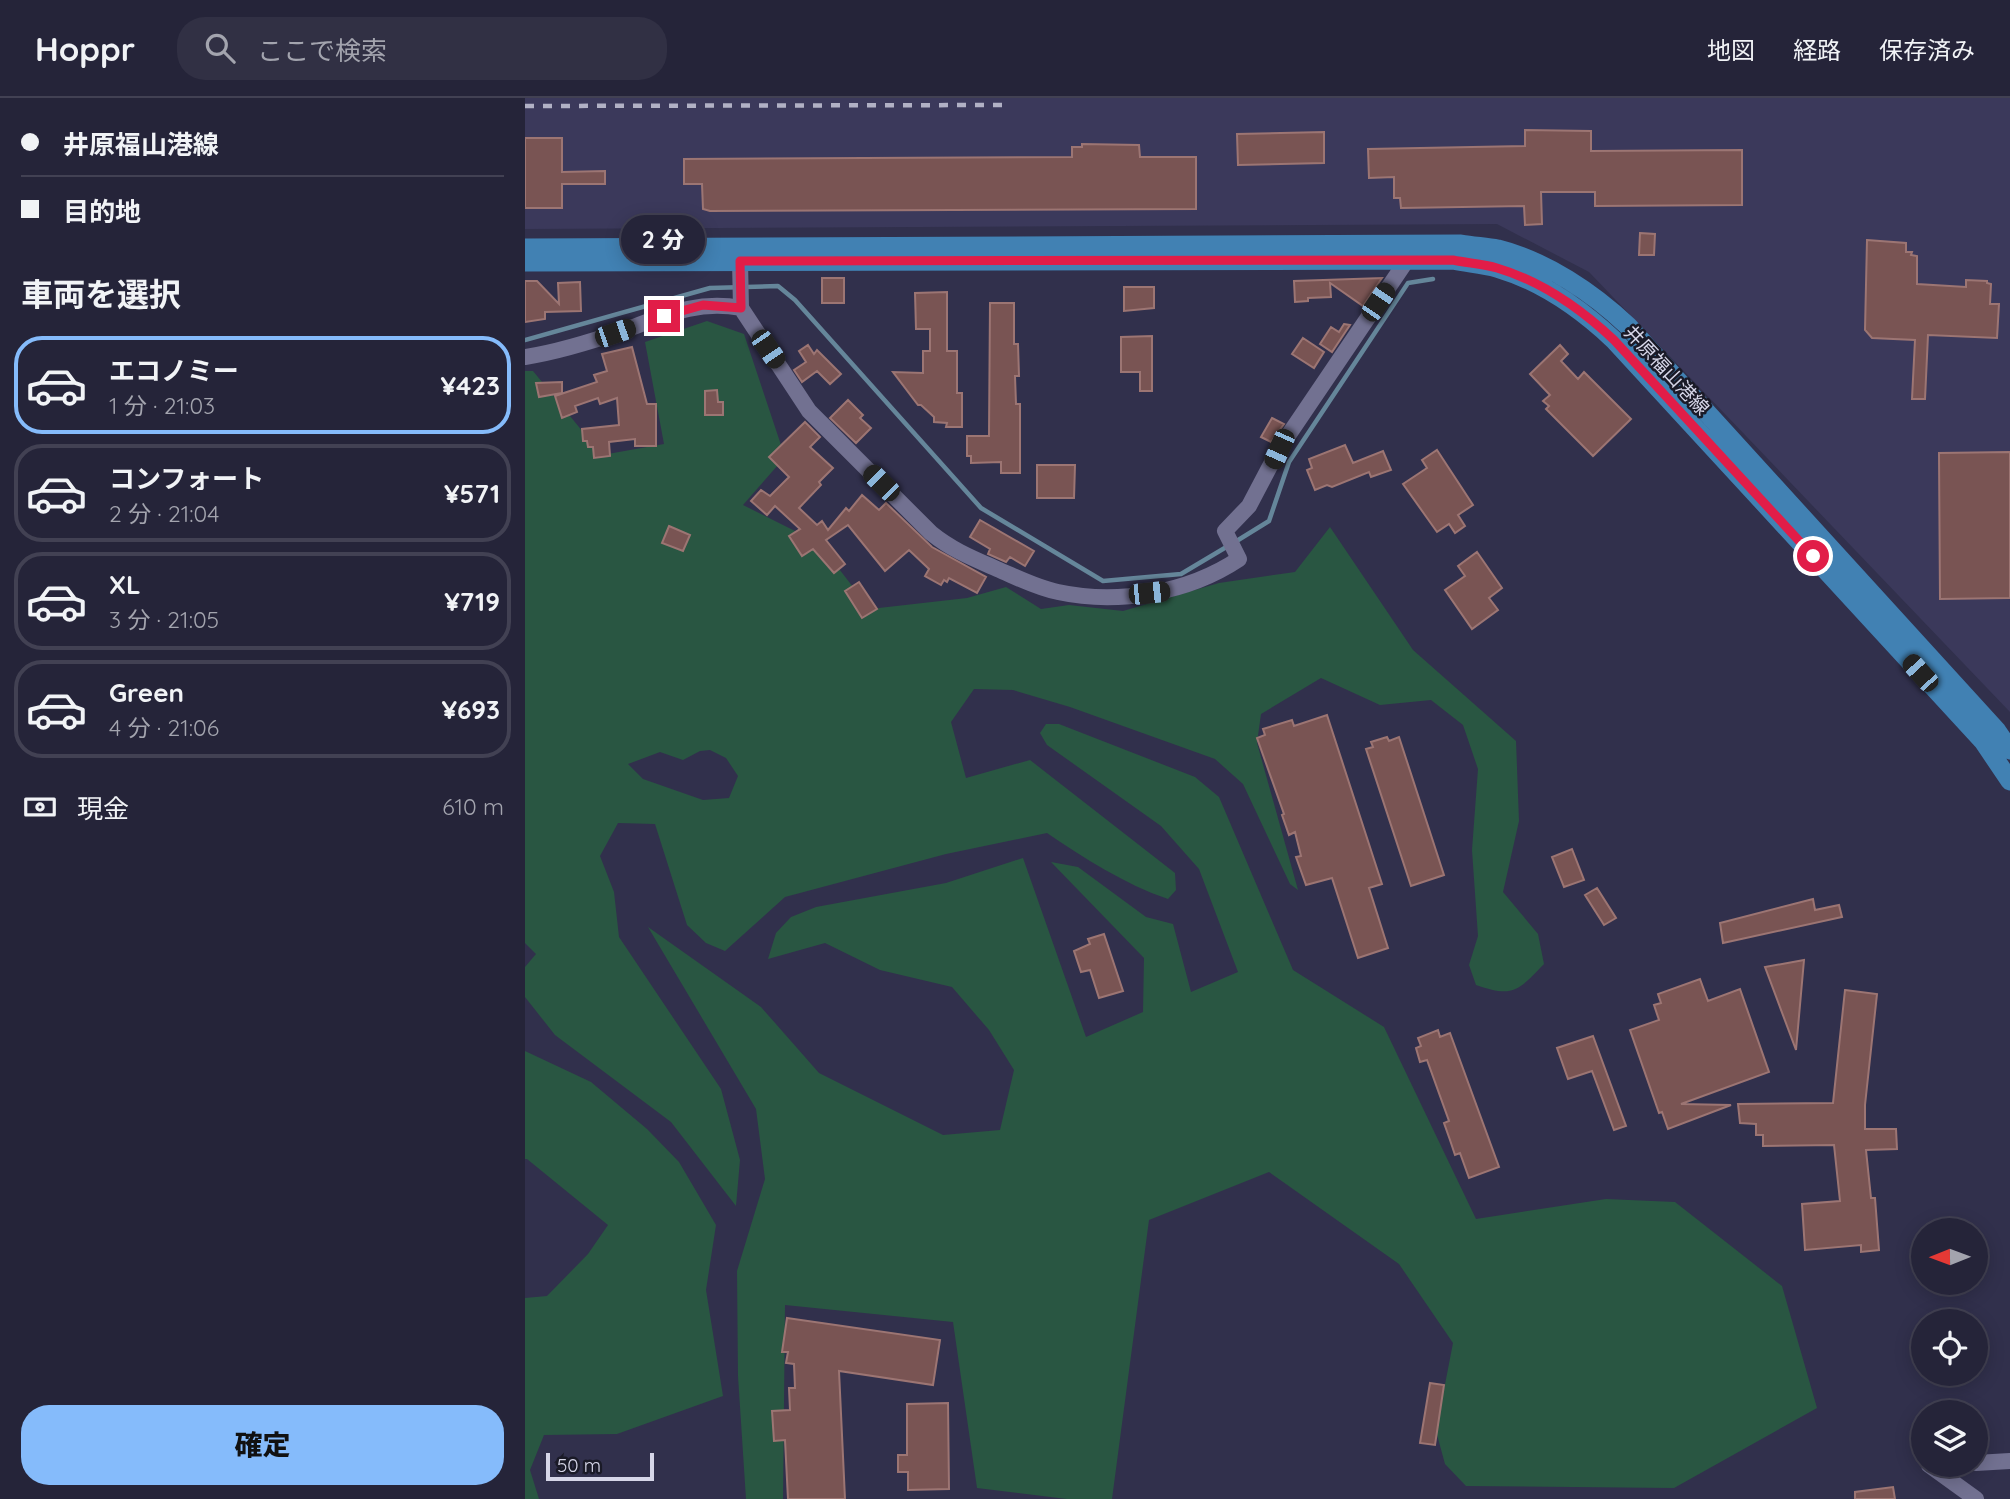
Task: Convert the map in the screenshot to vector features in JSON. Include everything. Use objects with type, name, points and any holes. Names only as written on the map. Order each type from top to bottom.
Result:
[{"type":"main road","name":"井原福山港線","points":[[525,248],[1461,244],[1499,250],[1533,262],[1564,278],[1603,303],[1628,326],[1988,721],[2010,750]]},
{"type":"main road","name":"井原福山港線","points":[[525,262],[740,270],[1453,260],[1497,268],[1557,295],[1589,316],[1623,349],[1983,741],[2010,781]]},
{"type":"street","points":[[740,270],[741,304],[809,411],[931,533],[950,549],[1057,592],[1107,597],[1171,590],[1219,573],[1239,559],[1225,531],[1249,506],[1279,449],[1407,260]]},
{"type":"street","points":[[525,357],[615,333],[688,308],[741,304]]},
{"type":"street","points":[[1988,1462],[2010,1461]]},
{"type":"street","points":[[1946,1477],[1976,1499]]},
{"type":"shaded area","points":[[525,98],[2010,98],[2010,712],[1589,272],[1497,224],[525,229]]},
{"type":"green space","points":[[707,321],[744,334],[785,457],[743,505],[819,543],[870,609],[967,598],[1006,587],[1041,609],[1069,605],[1123,611],[1219,583],[1295,572],[1330,527],[1413,650],[1516,741],[1519,821],[1503,892],[1538,934],[1544,964],[1514,990],[1499,991],[1476,985],[1469,965],[1478,936],[1472,850],[1478,769],[1463,725],[1431,700],[1380,705],[1321,678],[1261,714],[1257,743],[1298,890],[1290,884],[1243,784],[1215,759],[1070,707],[1013,690],[974,689],[951,722],[966,778],[1030,760],[1175,873],[1176,890],[1168,899],[1120,878],[1047,833],[946,854],[785,897],[725,951],[706,943],[687,925],[655,824],[618,823],[600,856],[614,892],[619,937],[721,1089],[740,1160],[736,1206],[671,1122],[555,1035],[525,997],[525,967],[536,954],[525,943],[525,371],[533,371],[602,455],[664,444],[645,342]],"holes":[[[710,750],[726,758],[738,776],[729,798],[703,800],[643,779],[628,764],[660,752],[683,760],[700,751]]]},
{"type":"green space","points":[[1046,724],[1059,724],[1195,777],[1219,797],[1293,970],[1384,1027],[1476,1219],[1606,1199],[1675,1202],[1782,1286],[1817,1408],[1674,1488],[1466,1486],[1445,1464],[1436,1431],[1453,1343],[1399,1264],[1269,1172],[1149,1220],[1112,1499],[1067,1499],[977,1488],[953,1322],[785,1305],[783,1499],[746,1499],[738,1376],[737,1271],[765,1179],[756,1109],[648,927],[761,1007],[819,1073],[943,1135],[1000,1130],[1014,1070],[989,1030],[952,987],[880,970],[825,943],[768,959],[776,933],[791,917],[816,907],[946,883],[1023,858],[1086,1037],[1143,1012],[1144,958],[1051,862],[1078,867],[1146,917],[1173,924],[1191,992],[1238,972],[1199,869],[1161,826],[1047,745],[1040,733]]},
{"type":"green space","points":[[525,1051],[591,1082],[647,1129],[679,1162],[716,1225],[706,1290],[723,1396],[617,1434],[544,1435],[530,1470],[539,1499],[525,1499],[525,1298],[547,1296],[588,1254],[608,1225],[525,1159]]},
{"type":"building","points":[[1525,130],[1591,131],[1591,151],[1742,150],[1742,205],[1595,206],[1595,192],[1541,192],[1542,224],[1525,225],[1524,206],[1401,208],[1400,198],[1394,198],[1394,177],[1369,178],[1368,149],[1525,146]]},
{"type":"building","points":[[1324,132],[1324,163],[1238,165],[1237,134]]},
{"type":"building","points":[[525,138],[562,138],[562,172],[605,171],[605,184],[562,184],[562,208],[525,208]]},
{"type":"building","points":[[1082,144],[1139,145],[1140,157],[1196,157],[1196,209],[710,211],[703,209],[702,184],[684,184],[684,159],[1072,157],[1072,147],[1082,147]]},
{"type":"building","points":[[1640,233],[1655,234],[1654,255],[1639,255]]},
{"type":"building","points":[[1867,240],[1906,243],[1906,252],[1917,256],[1917,284],[1966,287],[1966,280],[1987,281],[1991,284],[1990,304],[1999,304],[1997,338],[1928,335],[1925,399],[1912,399],[1915,340],[1872,338],[1865,330]]},
{"type":"building","points":[[822,278],[844,278],[844,303],[822,303]]},
{"type":"building","points":[[1382,278],[1363,306],[1330,283],[1331,297],[1308,298],[1308,301],[1295,302],[1294,281]]},
{"type":"building","points":[[525,281],[537,281],[559,304],[558,283],[580,282],[581,311],[545,312],[545,319],[525,322]]},
{"type":"building","points":[[1124,287],[1154,287],[1154,308],[1124,311]]},
{"type":"building","points":[[947,292],[947,351],[957,351],[957,393],[962,393],[962,427],[946,427],[947,423],[934,422],[934,417],[918,405],[893,372],[923,373],[923,351],[930,351],[930,329],[916,329],[915,293]]},
{"type":"building","points":[[990,303],[1014,303],[1014,344],[1018,344],[1019,376],[1015,376],[1016,404],[1020,404],[1020,473],[1001,473],[1001,462],[971,463],[971,456],[967,456],[967,436],[989,436]]},
{"type":"building","points":[[1344,324],[1350,325],[1332,352],[1320,344],[1331,327],[1339,332]]},
{"type":"building","points":[[1152,336],[1152,391],[1140,391],[1140,372],[1121,372],[1121,337]]},
{"type":"building","points":[[1303,338],[1324,352],[1314,368],[1292,354]]},
{"type":"building","points":[[808,345],[814,354],[817,350],[841,374],[830,384],[817,371],[802,382],[794,370],[806,362],[799,351]]},
{"type":"building","points":[[1560,345],[1568,354],[1561,361],[1578,379],[1584,372],[1631,419],[1593,456],[1546,409],[1549,406],[1543,401],[1550,395],[1530,374]]},
{"type":"building","points":[[632,347],[647,404],[656,404],[656,446],[635,446],[635,439],[609,442],[610,456],[594,458],[593,447],[588,447],[587,441],[583,441],[582,429],[619,425],[617,398],[600,404],[598,398],[575,406],[577,412],[562,418],[555,396],[597,382],[594,375],[607,371],[602,354]]},
{"type":"building","points":[[562,382],[562,393],[539,397],[536,383]]},
{"type":"building","points":[[717,390],[718,402],[723,402],[723,415],[705,415],[705,391]]},
{"type":"building","points":[[848,400],[863,415],[860,418],[871,428],[856,443],[830,418]]},
{"type":"building","points":[[1272,418],[1284,424],[1271,442],[1261,437]]},
{"type":"building","points":[[805,422],[820,437],[810,447],[833,468],[799,508],[817,525],[822,521],[828,530],[846,508],[849,511],[862,495],[879,510],[886,503],[932,547],[986,577],[977,593],[949,578],[941,585],[925,576],[929,569],[909,550],[885,571],[848,525],[826,540],[845,564],[834,573],[813,549],[802,556],[789,536],[800,529],[775,506],[767,515],[751,501],[761,490],[770,496],[789,477],[769,457]]},
{"type":"building","points":[[1345,445],[1353,463],[1383,451],[1391,470],[1371,477],[1369,472],[1332,487],[1327,485],[1315,490],[1307,470],[1312,468],[1309,459]]},
{"type":"building","points":[[1437,450],[1473,505],[1458,515],[1465,526],[1455,533],[1449,524],[1437,532],[1403,484],[1427,468],[1422,460]]},
{"type":"building","points":[[2010,452],[2010,598],[1940,599],[1939,453]]},
{"type":"building","points":[[1037,465],[1075,465],[1074,498],[1037,498]]},
{"type":"building","points":[[980,520],[1034,551],[1025,566],[1010,557],[1006,562],[988,554],[990,549],[970,537]]},
{"type":"building","points":[[669,526],[690,535],[683,551],[662,543]]},
{"type":"building","points":[[1477,552],[1502,588],[1489,598],[1498,610],[1472,629],[1445,590],[1465,576],[1458,566]]},
{"type":"building","points":[[859,582],[877,609],[862,618],[845,591]]},
{"type":"building","points":[[1327,715],[1382,884],[1369,888],[1388,948],[1358,958],[1332,878],[1306,885],[1296,857],[1301,856],[1295,832],[1289,835],[1257,738],[1265,735],[1263,729],[1292,720],[1294,726]]},
{"type":"building","points":[[1387,737],[1389,741],[1399,737],[1444,875],[1411,886],[1366,749],[1373,747],[1371,742]]},
{"type":"building","points":[[1572,849],[1584,880],[1564,887],[1552,857]]},
{"type":"building","points":[[1597,888],[1616,918],[1604,925],[1585,895]]},
{"type":"building","points":[[1813,899],[1815,910],[1839,905],[1842,917],[1723,943],[1720,923]]},
{"type":"building","points":[[1104,934],[1123,991],[1099,998],[1090,970],[1081,972],[1074,951],[1090,944],[1088,939]]},
{"type":"building","points":[[1804,960],[1796,1050],[1765,967]]},
{"type":"building","points":[[1700,979],[1708,1001],[1740,989],[1769,1072],[1681,1104],[1731,1105],[1668,1129],[1662,1112],[1659,1113],[1630,1030],[1659,1020],[1654,1005],[1661,1003],[1658,994]]},
{"type":"building","points":[[1845,990],[1877,994],[1865,1105],[1865,1129],[1896,1129],[1897,1149],[1866,1150],[1871,1198],[1875,1198],[1879,1250],[1861,1252],[1861,1245],[1805,1250],[1802,1204],[1840,1201],[1834,1145],[1763,1146],[1763,1135],[1756,1135],[1756,1124],[1740,1123],[1738,1104],[1833,1103]]},
{"type":"building","points":[[1438,1030],[1440,1037],[1450,1033],[1499,1167],[1469,1178],[1460,1153],[1455,1155],[1444,1123],[1449,1121],[1427,1060],[1420,1062],[1416,1048],[1421,1046],[1418,1038]]},
{"type":"building","points":[[1593,1036],[1626,1126],[1614,1130],[1592,1071],[1568,1079],[1557,1048]]},
{"type":"building","points":[[787,1318],[940,1340],[933,1385],[839,1371],[845,1499],[788,1499],[785,1440],[774,1441],[772,1411],[790,1410],[789,1388],[795,1388],[794,1364],[786,1363],[788,1352],[782,1352]]},
{"type":"building","points":[[1430,1383],[1444,1385],[1435,1445],[1420,1443]]},
{"type":"building","points":[[948,1403],[949,1489],[908,1490],[908,1472],[898,1472],[898,1455],[907,1455],[907,1404]]},
{"type":"building","points":[[1893,1487],[1895,1499],[1855,1499],[1855,1492]]},
{"type":"waterway","points":[[1235,542],[1269,521],[1289,462],[1408,283],[1433,279]]},
{"type":"waterway","points":[[525,340],[710,288],[778,286],[795,300],[981,508],[1103,581],[1181,574],[1228,546]]},
{"type":"railway","points":[[525,106],[1004,105]]},
{"type":"route","points":[[664,316],[703,305],[741,308],[740,261],[1453,260],[1497,268],[1557,295],[1589,316],[1813,556]]}]
